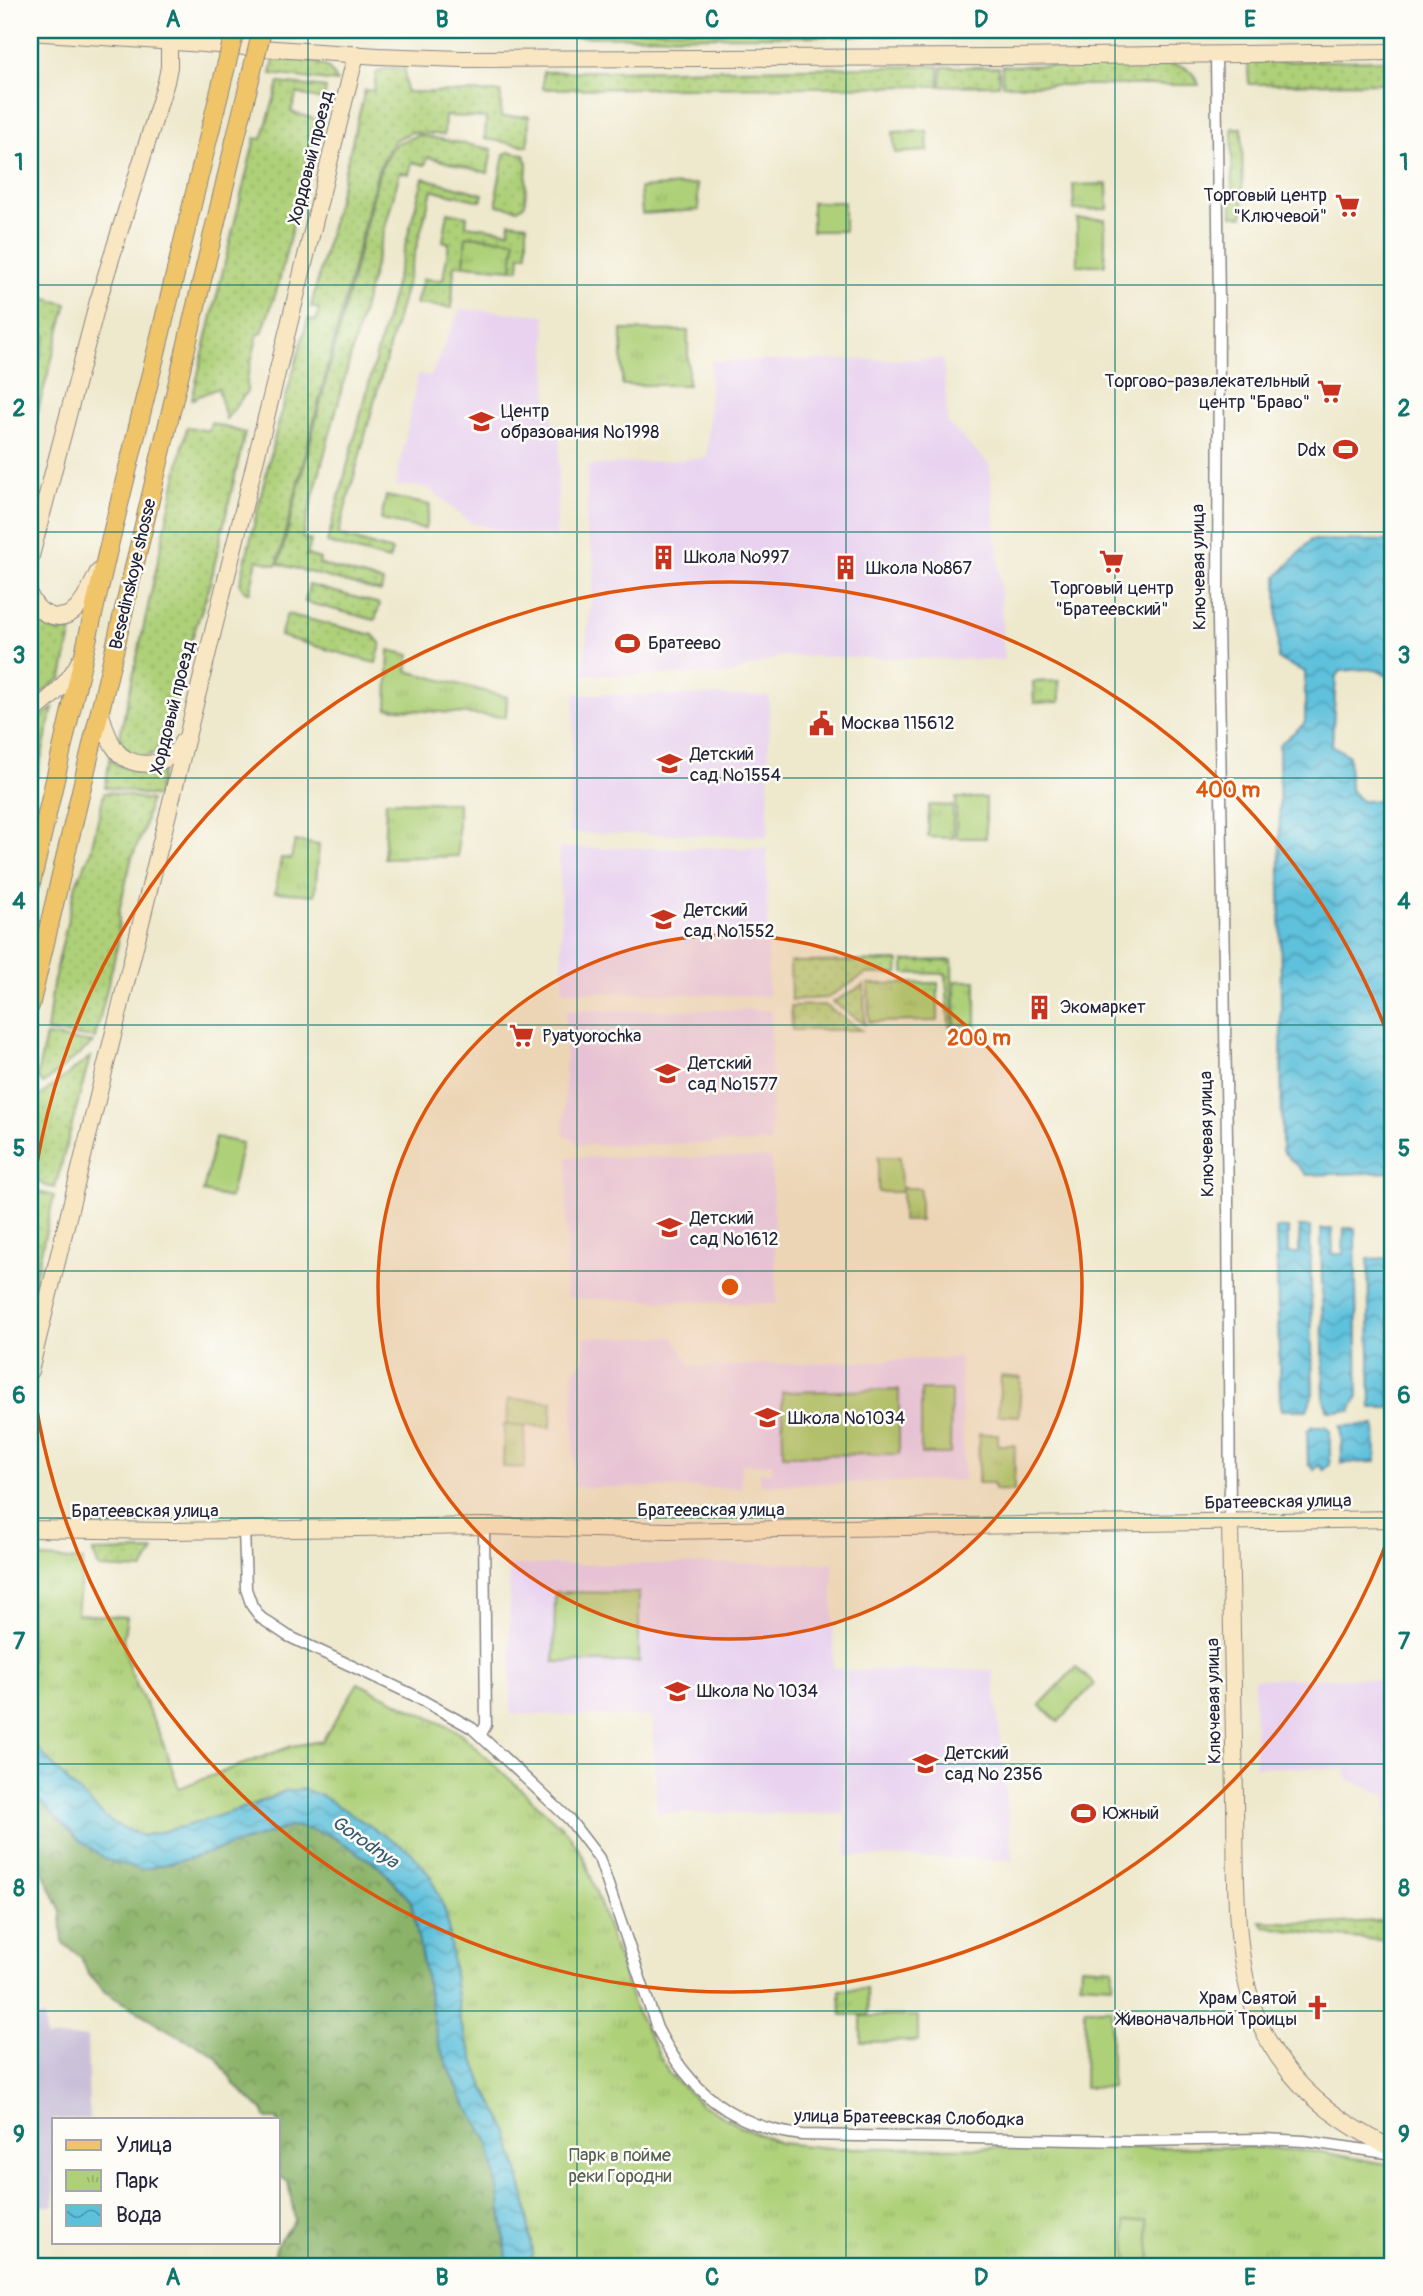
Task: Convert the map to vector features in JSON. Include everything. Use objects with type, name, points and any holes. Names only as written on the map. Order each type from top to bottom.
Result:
[{"type":"main road","name":"Besedinskoye shosse","points":[[30,888],[107,554],[235,30]]},
{"type":"main road","name":"Besedinskoye shosse","points":[[30,1006],[262,30]]},
{"type":"street","points":[[30,32],[450,59],[1393,52]]},
{"type":"street","points":[[30,560],[98,302],[166,82],[169,42]]},
{"type":"street","name":"Хордовый проезд","points":[[30,1371],[32,1352],[104,1075],[356,54]]},
{"type":"street","name":"Ключевая улица","points":[[1216,54],[1219,305],[1218,621],[1230,1522],[1240,1929],[1249,1992],[1260,2023],[1280,2057],[1302,2085],[1327,2110],[1393,2152]]},
{"type":"street","points":[[30,596],[34,605],[44,613],[54,617],[66,616],[84,601],[107,554]]},
{"type":"street","points":[[30,714],[58,692],[72,675],[88,645]]},
{"type":"street","points":[[100,711],[114,749],[124,758],[135,762],[149,764],[168,758],[178,750],[188,731]]},
{"type":"street","name":"Братеевская улица","points":[[30,1530],[484,1526],[668,1531],[1393,1519]]},
{"type":"street","points":[[481,1734],[486,1726],[484,1526]]},
{"type":"street","name":"улица Братеевская Слободка","points":[[244,1529],[246,1589],[252,1606],[261,1618],[288,1636],[449,1713],[481,1734],[569,1819],[600,1858],[657,2028],[680,2066],[693,2084],[710,2098],[754,2124],[776,2132],[823,2136],[1131,2141],[1263,2139],[1393,2152]]},
{"type":"shaded area","name":"Центр образования №1998","points":[[460,309],[545,315],[548,411],[560,431],[556,537],[509,532],[471,523],[427,487],[396,486],[418,374],[431,376]]},
{"type":"shaded area","points":[[943,359],[948,424],[989,464],[998,549],[1004,660],[782,656],[727,675],[583,675],[595,564],[586,529],[588,466],[707,458],[711,361]]},
{"type":"shaded area","name":"Детский сад №1554","points":[[575,694],[769,696],[768,836],[569,833]]},
{"type":"shaded area","name":"Детский сад №1552","points":[[559,848],[767,848],[768,996],[563,991]]},
{"type":"shaded area","name":"Детский сад №1577","points":[[566,1010],[771,1010],[771,1143],[576,1145],[576,1140],[564,1136]]},
{"type":"shaded area","name":"Детский сад №1612","points":[[567,1157],[771,1158],[777,1304],[566,1298]]},
{"type":"shaded area","name":"Школа №1034","points":[[585,1337],[674,1337],[692,1367],[960,1358],[964,1480],[759,1485],[759,1472],[772,1472],[772,1464],[741,1464],[741,1488],[574,1487],[573,1373],[584,1359]]},
{"type":"shaded area","name":"Школа № 1034","points":[[833,1563],[833,1668],[843,1669],[844,1814],[657,1813],[652,1717],[511,1714],[509,1565]]},
{"type":"shaded area","name":"Детский сад № 2356","points":[[846,1670],[993,1670],[1013,1860],[847,1856]]},
{"type":"shaded area","points":[[1361,1678],[1393,1683],[1393,1914],[1386,1914],[1385,1910],[1387,1796],[1347,1779],[1345,1769],[1255,1766],[1254,1679]]},
{"type":"shaded area","points":[[30,2017],[44,2017],[45,2038],[87,2037],[89,2118],[52,2118],[52,2206],[30,2206]]},
{"type":"green space","points":[[317,30],[1248,30],[465,37]]},
{"type":"green space","points":[[274,59],[319,63],[332,73],[337,82],[271,74]]},
{"type":"green space","points":[[1393,60],[1393,83],[1249,84],[1248,62]]},
{"type":"green space","points":[[1172,64],[1189,70],[1199,85],[1002,85],[1002,66]]},
{"type":"green space","points":[[939,66],[939,86],[543,89],[543,72]]},
{"type":"green space","points":[[942,67],[999,67],[999,85],[941,86]]},
{"type":"green space","points":[[389,68],[405,69],[406,92],[501,92],[501,117],[529,116],[528,146],[485,139],[486,118],[445,116],[444,135],[412,132],[394,140],[378,170],[277,565],[257,560],[250,592],[245,591],[240,584],[275,436],[308,319],[316,321],[319,309],[311,307],[365,90],[374,91],[376,74]]},
{"type":"green space","points":[[279,83],[326,88],[324,101],[297,93],[291,112],[318,120],[278,286],[262,333],[258,334],[247,378],[247,392],[226,419],[218,388],[192,399],[255,138],[262,139]]},
{"type":"green space","points":[[1232,128],[1242,128],[1243,216],[1232,216]]},
{"type":"green space","points":[[927,131],[928,151],[895,153],[893,132]]},
{"type":"green space","points":[[418,135],[492,149],[488,173],[428,157],[425,165],[412,162],[409,174],[400,172],[302,538],[311,541],[307,555],[320,559],[319,564],[383,582],[381,592],[279,564],[380,170],[395,144]]},
{"type":"green space","points":[[504,154],[524,154],[527,163],[525,204],[518,209],[497,205]]},
{"type":"green space","points":[[423,178],[483,194],[481,201],[432,190],[338,535],[392,551],[389,560],[327,543]]},
{"type":"green space","points":[[697,184],[699,210],[642,214],[640,188]]},
{"type":"green space","points":[[1107,184],[1108,209],[1074,210],[1073,185]]},
{"type":"green space","points":[[812,202],[844,202],[844,231],[812,231]]},
{"type":"green space","points":[[448,212],[467,216],[466,225],[509,231],[510,222],[527,224],[527,254],[520,255],[519,269],[512,269],[514,240],[467,236],[464,266],[454,265],[452,308],[416,304],[423,279],[443,280],[449,243],[443,241]]},
{"type":"green space","points":[[1077,219],[1105,219],[1105,265],[1077,265]]},
{"type":"green space","points":[[466,236],[515,240],[512,269],[464,265]]},
{"type":"green space","points":[[30,295],[67,304],[30,439],[30,397],[46,335],[36,332],[40,318],[30,310]]},
{"type":"green space","points":[[622,330],[688,331],[688,385],[622,385]]},
{"type":"green space","points":[[211,423],[245,433],[209,588],[184,662],[163,741],[154,754],[138,758],[121,746],[119,740],[187,427],[209,431]]},
{"type":"green space","points":[[386,496],[430,505],[425,529],[381,520]]},
{"type":"green space","points":[[309,585],[380,604],[375,620],[305,602]]},
{"type":"green space","points":[[287,614],[373,635],[381,644],[376,663],[280,636]]},
{"type":"green space","points":[[30,616],[49,624],[49,630],[59,632],[72,629],[62,678],[30,701]]},
{"type":"green space","points":[[389,650],[410,655],[407,671],[507,697],[506,717],[387,708]]},
{"type":"green space","points":[[1059,681],[1060,702],[1034,703],[1033,682]]},
{"type":"green space","points":[[53,708],[30,805],[30,725]]},
{"type":"green space","points":[[110,757],[115,764],[137,771],[164,764],[157,797],[105,787]]},
{"type":"green space","points":[[104,793],[150,800],[119,911],[118,943],[95,1038],[47,1032],[53,984],[76,884],[90,854]]},
{"type":"green space","points":[[956,798],[986,798],[986,838],[956,838]]},
{"type":"green space","points":[[386,801],[458,803],[458,856],[384,858]]},
{"type":"green space","points":[[929,805],[953,806],[953,838],[928,837]]},
{"type":"green space","points":[[295,841],[319,845],[315,895],[275,892],[281,858],[291,859]]},
{"type":"green space","points":[[952,960],[953,1026],[949,1026],[946,974],[904,973],[904,961]]},
{"type":"green space","points":[[899,961],[898,974],[866,974],[827,998],[791,1000],[790,962]]},
{"type":"green space","points":[[955,981],[976,981],[976,1025],[955,1025]]},
{"type":"green space","points":[[938,983],[938,1021],[869,1022],[868,984]]},
{"type":"green space","points":[[864,985],[865,1024],[833,1002]]},
{"type":"green space","points":[[825,1005],[861,1030],[792,1030],[791,1006]]},
{"type":"green space","points":[[46,1036],[93,1043],[43,1084],[37,1076]]},
{"type":"green space","points":[[90,1057],[55,1188],[43,1185],[30,1172],[30,1129],[36,1099]]},
{"type":"green space","points":[[215,1137],[242,1143],[230,1198],[203,1192]]},
{"type":"green space","points":[[878,1157],[900,1157],[901,1192],[878,1192]]},
{"type":"green space","points":[[902,1188],[920,1188],[920,1221],[902,1221]]},
{"type":"green space","points":[[30,1190],[54,1196],[30,1300]]},
{"type":"green space","points":[[1001,1376],[1021,1378],[1019,1416],[998,1415]]},
{"type":"green space","points":[[899,1390],[899,1454],[783,1455],[782,1392]]},
{"type":"green space","points":[[921,1390],[951,1390],[950,1454],[921,1454]]},
{"type":"green space","points":[[508,1399],[552,1401],[551,1427],[507,1425]]},
{"type":"green space","points":[[504,1425],[525,1426],[524,1468],[503,1467]]},
{"type":"green space","points":[[979,1434],[998,1434],[998,1445],[1015,1445],[1014,1491],[994,1490],[993,1483],[978,1483]]},
{"type":"green space","points":[[154,1551],[143,1570],[99,1568],[93,1552]]},
{"type":"green space","name":"Парк в пойме реки Городни","points":[[30,1557],[83,1561],[77,1614],[127,1617],[123,1640],[130,1671],[160,1735],[179,1788],[292,1746],[322,1741],[358,1683],[459,1732],[569,1834],[585,1859],[635,2009],[669,2074],[701,2104],[739,2126],[780,2143],[830,2148],[1250,2147],[1321,2152],[1393,2165],[1393,2266],[530,2266],[532,2253],[525,2198],[507,2129],[484,2087],[460,2021],[446,1913],[285,1791],[210,1819],[147,1835],[128,1831],[98,1811],[30,1740]]},
{"type":"green space","points":[[555,1592],[639,1593],[639,1662],[554,1662]]},
{"type":"green space","points":[[1076,1667],[1094,1684],[1058,1722],[1040,1705]]},
{"type":"green space","points":[[30,1791],[78,1839],[141,1870],[191,1858],[294,1826],[328,1834],[379,1866],[411,1901],[438,2042],[462,2098],[488,2140],[499,2193],[508,2266],[275,2266],[277,2245],[295,2220],[288,2182],[280,2176],[280,2118],[267,2118],[264,2112],[234,2084],[217,2058],[204,2048],[182,2038],[105,1992],[88,1974],[81,1957],[63,1943],[61,1912],[30,1842]]},
{"type":"green space","points":[[1393,1920],[1393,1940],[1312,1934],[1264,1926],[1261,1921],[1324,1924]]},
{"type":"green space","points":[[1081,1966],[1113,1968],[1112,1985],[1080,1983]]},
{"type":"green space","points":[[867,1989],[868,2015],[841,2015],[840,1990]]},
{"type":"green space","points":[[1085,2009],[1111,2009],[1111,2087],[1084,2087]]},
{"type":"green space","points":[[861,2016],[918,2016],[918,2041],[861,2042]]},
{"type":"green space","points":[[1147,2220],[1151,2264],[1128,2266],[1125,2222]]},
{"type":"water","points":[[1311,540],[1393,541],[1393,711],[1389,708],[1390,678],[1385,674],[1367,669],[1341,671],[1336,676],[1332,745],[1349,756],[1350,789],[1361,801],[1381,799],[1385,796],[1388,792],[1390,772],[1393,771],[1393,1172],[1307,1175],[1282,1151],[1279,745],[1305,723],[1305,672],[1278,659],[1277,577]]},
{"type":"water","points":[[1299,1227],[1310,1227],[1313,1394],[1307,1410],[1282,1410],[1276,1228],[1288,1228],[1288,1253],[1299,1253]]},
{"type":"water","points":[[1344,1228],[1355,1228],[1358,1396],[1351,1411],[1328,1411],[1324,1400],[1321,1229],[1332,1229],[1333,1254],[1343,1254]]},
{"type":"water","points":[[1388,1258],[1390,1408],[1371,1408],[1368,1259]]},
{"type":"water","points":[[1375,1425],[1376,1462],[1342,1463],[1341,1426]]},
{"type":"water","points":[[1312,1426],[1325,1426],[1330,1431],[1330,1464],[1324,1470],[1319,1465],[1314,1470],[1308,1464],[1307,1431]]},
{"type":"water","name":"Gorodnya","points":[[30,1740],[70,1784],[112,1823],[142,1836],[186,1826],[259,1803],[285,1791],[304,1789],[324,1797],[411,1852],[431,1877],[446,1913],[460,2021],[484,2087],[507,2129],[525,2198],[532,2253],[530,2266],[508,2266],[499,2193],[488,2140],[462,2098],[438,2042],[411,1901],[379,1866],[328,1834],[294,1826],[191,1858],[141,1870],[107,1860],[78,1839],[30,1791]]},
{"type":"place","name":"Торговый центр \"Ключевой\"","points":[[1347,205]]},
{"type":"place","name":"Торгово-развлекательный центр \"Браво\"","points":[[1330,391]]},
{"type":"place","name":"Центр образования №1998","points":[[481,421]]},
{"type":"place","name":"Ddx","points":[[1346,450]]},
{"type":"place","name":"Школа №997","points":[[664,557]]},
{"type":"place","name":"Торговый центр \"Братеевский\"","points":[[1112,561]]},
{"type":"place","name":"Школа №867","points":[[846,568]]},
{"type":"place","name":"Братеево","points":[[628,643]]},
{"type":"place","name":"Москва 115612","points":[[821,723]]},
{"type":"place","name":"Детский сад №1554","points":[[670,764]]},
{"type":"place","name":"Детский сад №1552","points":[[664,920]]},
{"type":"place","name":"Экомаркет","points":[[1040,1007]]},
{"type":"place","name":"Pyatyorochka","points":[[522,1036]]},
{"type":"place","name":"Детский сад №1577","points":[[668,1073]]},
{"type":"place","name":"Детский сад №1612","points":[[670,1228]]},
{"type":"place","name":"Школа №1034","points":[[768,1418]]},
{"type":"place","name":"Школа № 1034","points":[[677,1691]]},
{"type":"place","name":"Детский сад № 2356","points":[[925,1763]]},
{"type":"place","name":"Южный","points":[[1083,1813]]},
{"type":"place","name":"Храм Святой Живоначальной Троицы","points":[[1317,2008]]}]
